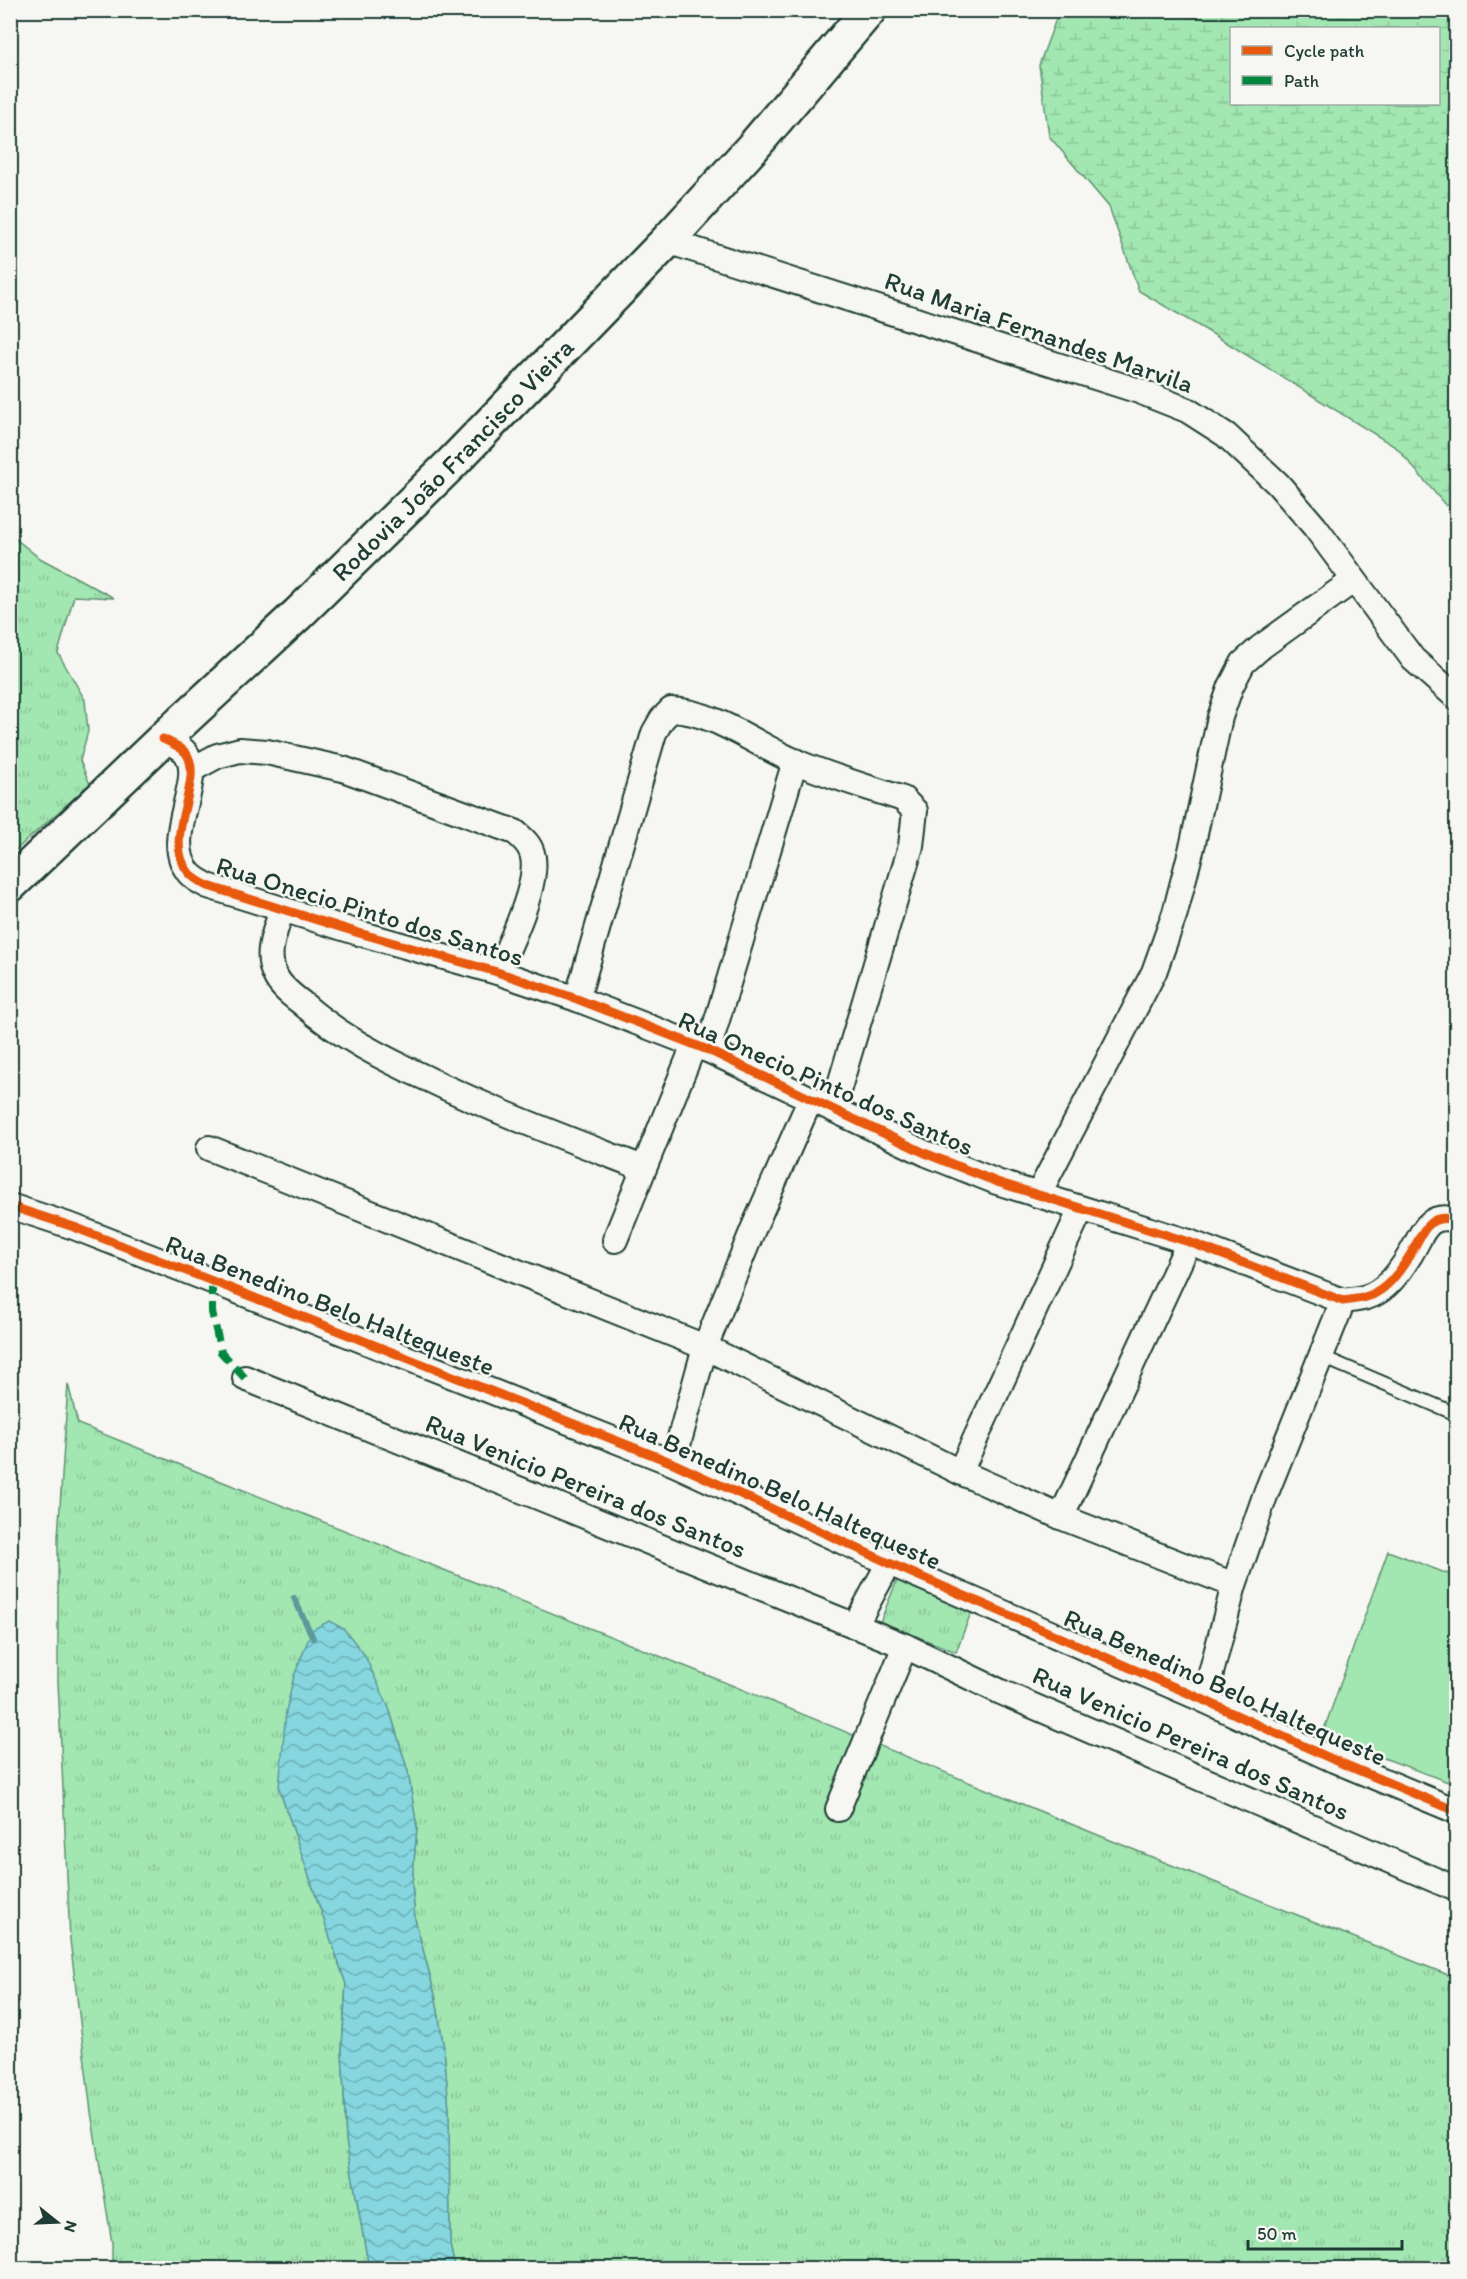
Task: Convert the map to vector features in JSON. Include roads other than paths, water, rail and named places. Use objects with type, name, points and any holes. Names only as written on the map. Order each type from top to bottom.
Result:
[{"type":"main road","name":"Rodovia João Francisco Vieira","points":[[10,885],[298,614],[452,463],[668,241],[753,147],[869,10]]},
{"type":"street","name":"Rua Maria Fernandes Marvila","points":[[668,241],[1139,391],[1187,410],[1226,435],[1278,484],[1315,527],[1413,659],[1456,697]]},
{"type":"street","points":[[1038,1195],[1154,972],[1175,913],[1193,843],[1220,717],[1243,663],[1261,647],[1354,580]]},
{"type":"street","points":[[577,999],[654,733],[662,719],[671,710],[685,710],[703,716],[795,761],[903,799],[915,812],[911,846],[833,1108]]},
{"type":"street","points":[[163,739],[178,746],[187,754],[193,769],[217,756],[240,750],[267,752],[343,769],[515,831],[526,841],[533,854],[533,872],[513,940],[497,972]]},
{"type":"street","points":[[615,1240],[643,1168],[701,1048],[795,761]]},
{"type":"street","name":"Rua Onecio Pinto dos Santos","points":[[193,769],[183,813],[180,840],[181,860],[190,875],[208,886],[358,933],[497,972],[577,999],[701,1048],[927,1154],[997,1182],[1189,1242],[1343,1301]]},
{"type":"street","name":"Rua Onecio Pinto dos Santos","points":[[282,909],[271,947],[270,962],[275,976],[284,988],[318,1018],[386,1060],[457,1093],[643,1168]]},
{"type":"street","name":"Rua Benedino Belo Haltequeste","points":[[673,1463],[705,1347],[754,1227],[811,1098]]},
{"type":"street","points":[[209,1148],[705,1347],[960,1472],[1061,1517],[1234,1585]]},
{"type":"street","name":"Rua Benedino Belo Haltequeste","points":[[10,1206],[202,1277],[673,1463],[889,1563],[1204,1700],[1334,1760],[1456,1811]]},
{"type":"street","points":[[960,1472],[1081,1209]]},
{"type":"street","points":[[1204,1700],[1234,1585],[1266,1493],[1343,1301],[1363,1299],[1380,1291],[1395,1276],[1410,1255],[1423,1228],[1434,1220],[1448,1218],[1456,1220]]},
{"type":"street","points":[[1061,1517],[1189,1242]]},
{"type":"street","name":"Rua Venicio Pereira dos Santos","points":[[245,1378],[905,1646],[1001,1692],[1456,1889]]},
{"type":"street","points":[[855,1626],[889,1563]]},
{"type":"street","points":[[838,1809],[905,1646]]},
{"type":"lane","points":[[1320,1356],[1456,1414]]},
{"type":"water","points":[[329,1621],[344,1629],[364,1654],[389,1708],[408,1772],[417,1828],[412,1884],[415,1919],[436,1999],[444,2049],[449,2109],[450,2245],[455,2268],[369,2268],[346,2140],[342,2048],[346,1984],[279,1788],[286,1711],[294,1676],[312,1630]]},
{"type":"waterway","points":[[294,1598],[313,1638]]}]
